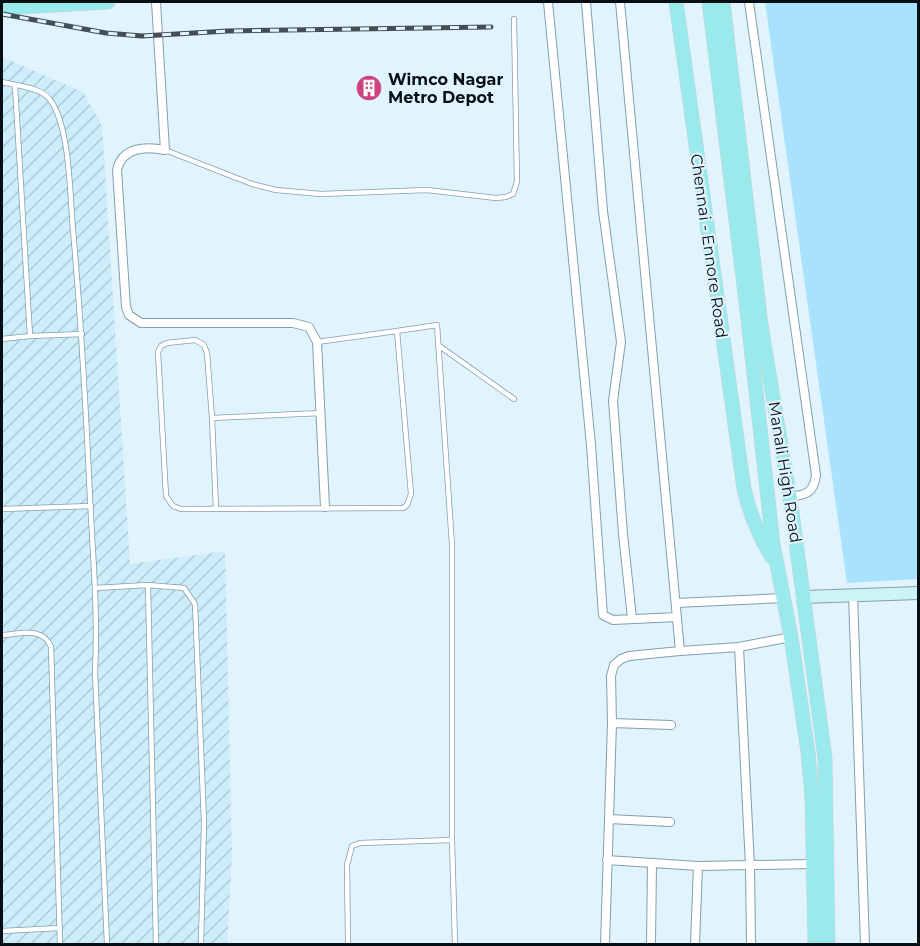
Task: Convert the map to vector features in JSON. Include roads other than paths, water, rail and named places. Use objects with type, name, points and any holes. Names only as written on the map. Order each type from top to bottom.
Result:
[{"type":"main road","points":[[2,8],[108,2]]},
{"type":"main road","name":"Chennai - Ennore Road","points":[[676,2],[744,489],[749,509],[778,567]]},
{"type":"main road","name":"Manali High Road","points":[[709,2],[771,510],[773,543],[791,638],[808,752],[812,797],[815,945]]},
{"type":"main road","name":"Manali High Road","points":[[723,2],[761,325],[800,564],[825,758],[828,945]]},
{"type":"main road","points":[[739,456],[764,454]]},
{"type":"main road","points":[[744,489],[767,486]]},
{"type":"main road","points":[[771,510],[790,501]]},
{"type":"main road","points":[[778,567],[800,564]]},
{"type":"street","points":[[156,2],[165,150],[153,148],[131,151],[119,161],[117,170],[126,307],[129,315],[141,323],[218,322],[302,324],[309,327],[317,342],[325,507]]},
{"type":"street","points":[[548,2],[591,445],[603,615],[608,619],[678,617]]},
{"type":"street","points":[[586,2],[603,211],[621,342],[613,401],[632,618]]},
{"type":"street","points":[[620,2],[680,651]]},
{"type":"street","points":[[749,2],[816,475],[814,488],[809,493],[790,501]]},
{"type":"street","points":[[804,597],[918,593]]},
{"type":"street","points":[[853,595],[865,945]]},
{"type":"street","points":[[676,603],[784,598]]},
{"type":"street","points":[[605,945],[612,723],[611,676],[614,665],[629,656],[739,647],[791,638]]},
{"type":"street","points":[[739,647],[752,945]]},
{"type":"street","points":[[612,723],[671,725]]},
{"type":"street","points":[[609,819],[670,822]]},
{"type":"street","points":[[607,860],[698,866],[813,864]]},
{"type":"street","points":[[651,945],[652,863]]},
{"type":"street","points":[[695,945],[698,866]]},
{"type":"lane","points":[[165,150],[252,184],[276,190],[317,194],[427,190],[496,198],[506,197],[513,194],[517,182],[514,19]]},
{"type":"lane","points":[[2,82],[41,92],[50,99],[61,121],[82,334],[95,588],[97,640],[95,672],[107,945]]},
{"type":"lane","points":[[15,86],[30,336]]},
{"type":"lane","points":[[317,342],[437,325],[452,545],[452,840],[455,945]]},
{"type":"lane","points":[[216,509],[207,353],[204,345],[195,340],[167,343],[161,346],[158,352],[166,496],[173,506],[181,509],[216,509],[325,507],[399,509],[407,505],[410,500],[397,331]]},
{"type":"lane","points":[[2,339],[82,334]]},
{"type":"lane","points":[[438,345],[514,399]]},
{"type":"lane","points":[[212,418],[322,413]]},
{"type":"lane","points":[[2,509],[91,507]]},
{"type":"lane","points":[[95,588],[148,585],[184,588],[195,604],[204,822],[201,945]]},
{"type":"lane","points":[[148,585],[156,945]]},
{"type":"lane","points":[[2,636],[42,634],[48,639],[51,647],[60,945]]},
{"type":"lane","points":[[348,945],[347,865],[352,846],[360,843],[452,840]]},
{"type":"lane","points":[[2,931],[60,928]]},
{"type":"railway","points":[[2,14],[106,33],[142,36],[228,31],[491,27]]},
{"type":"place","name":"Wimco Nagar Metro Depot","points":[[369,88]]}]
